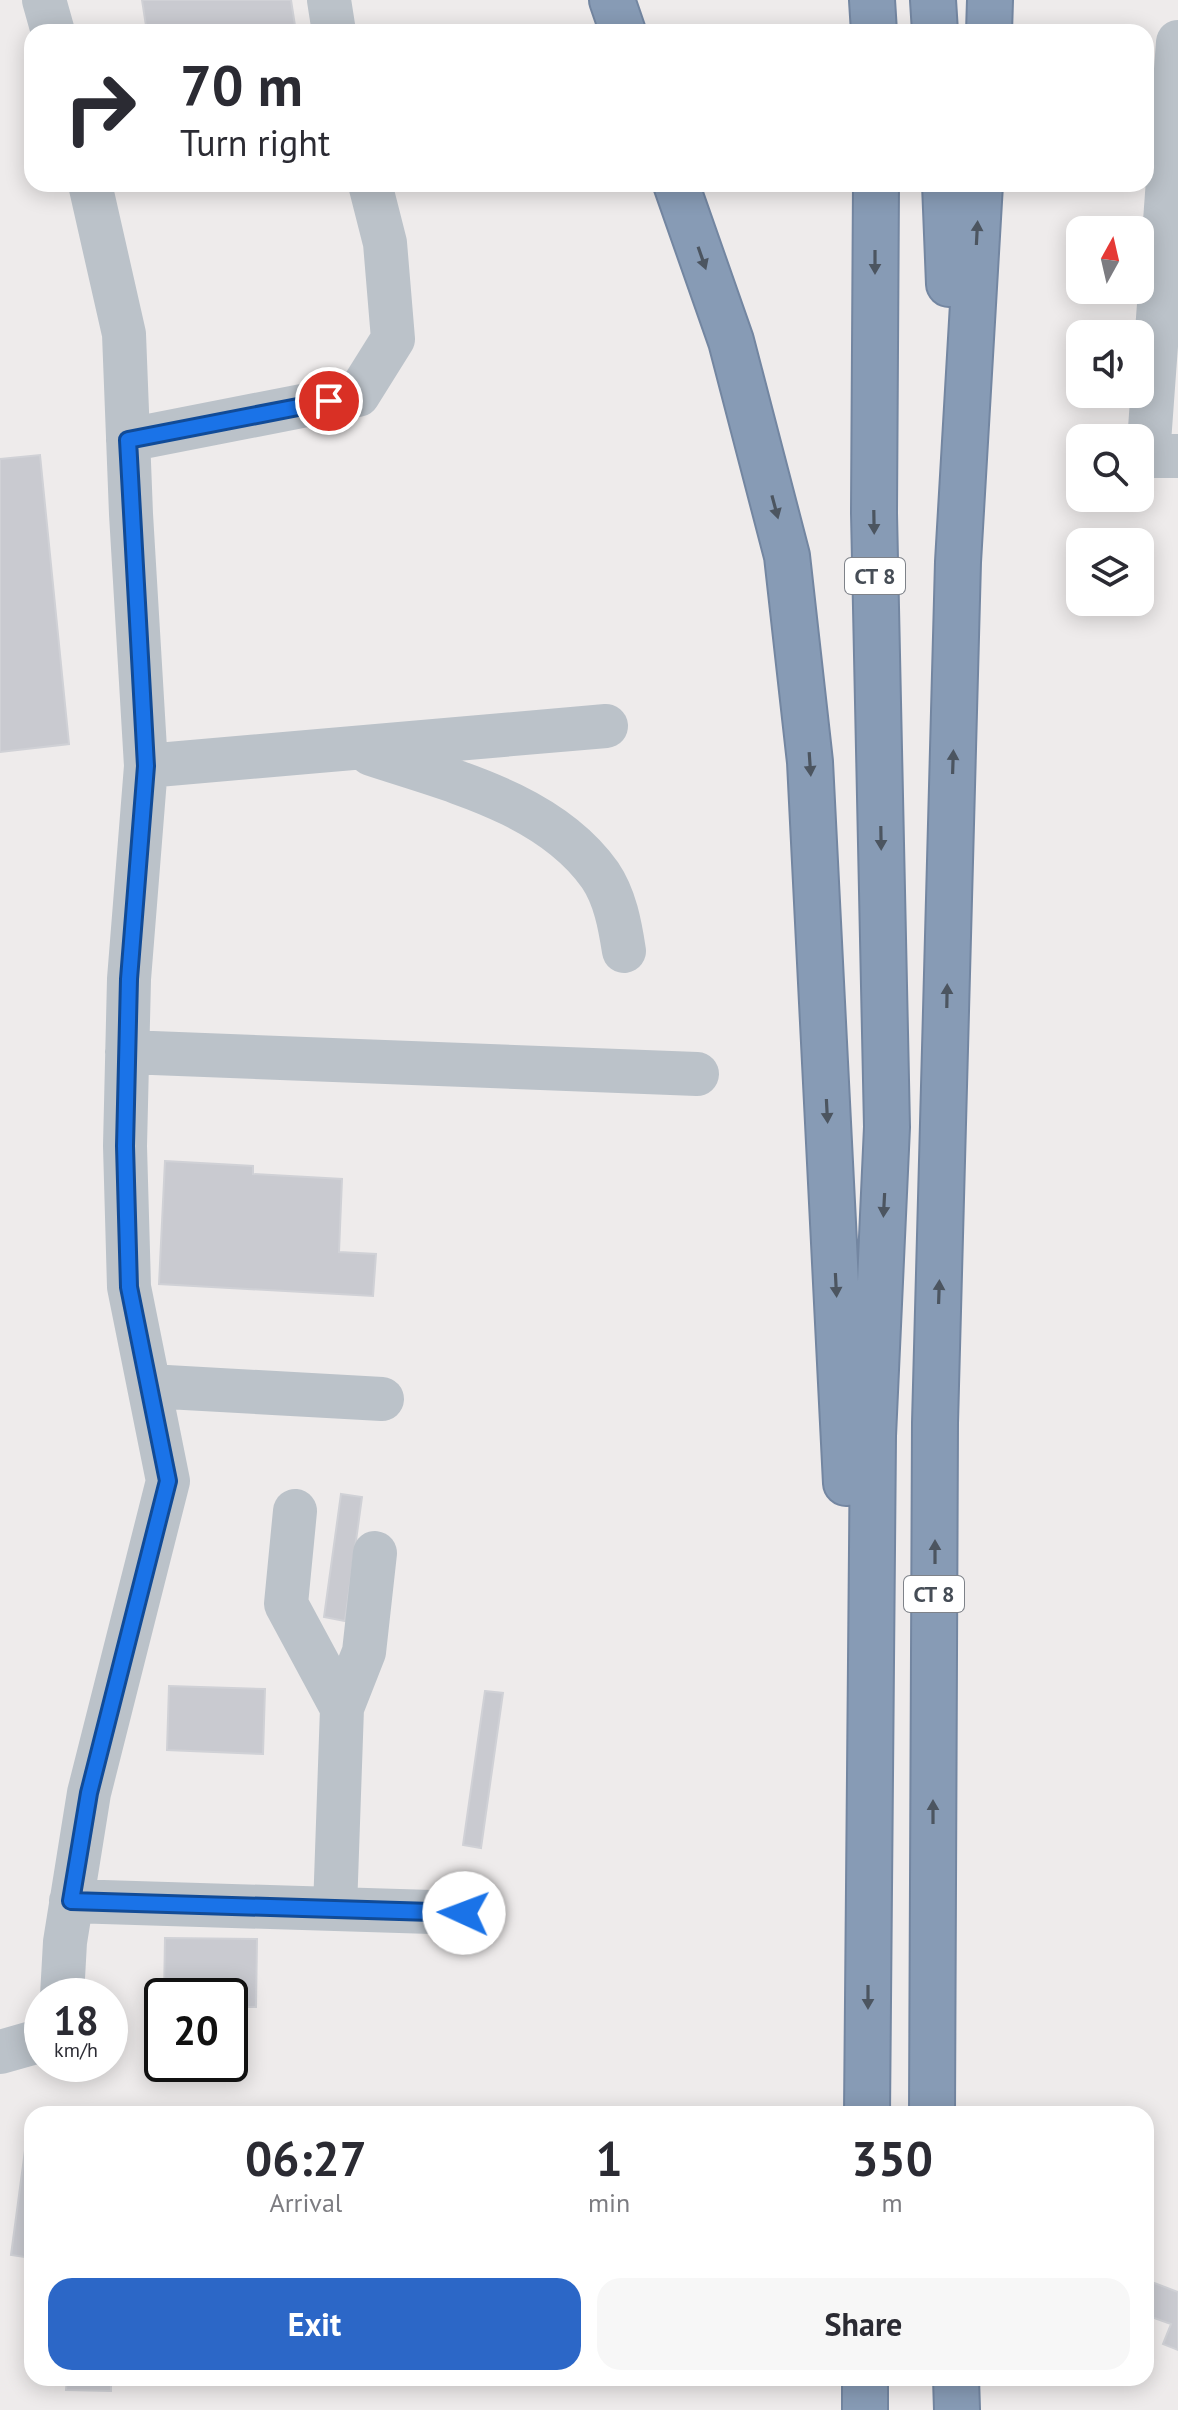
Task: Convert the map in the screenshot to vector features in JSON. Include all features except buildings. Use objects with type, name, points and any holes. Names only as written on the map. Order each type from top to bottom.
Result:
[{"type":"highway","points":[[612,0],[620,24]]},
{"type":"highway","points":[[872,0],[874,24]]},
{"type":"highway","points":[[933,0],[934,24]]},
{"type":"highway","points":[[989,24],[990,0]]},
{"type":"highway","points":[[679,192],[731,341],[787,556],[810,762],[868,1934]]},
{"type":"highway","name":"CT 8","points":[[867,2106],[873,1436],[887,1127],[874,513],[876,192]]},
{"type":"highway","name":"CT 8","points":[[932,2106],[935,1423],[958,562],[945,192]]},
{"type":"highway","points":[[958,562],[980,192]]},
{"type":"highway","points":[[933,1870],[944,2106]]},
{"type":"highway","points":[[865,2386],[865,2410]]},
{"type":"highway","points":[[931,2386],[931,2410]]},
{"type":"highway","points":[[956,2386],[957,2410]]},
{"type":"lane","points":[[44,0],[51,24]]},
{"type":"lane","points":[[329,0],[333,24]]},
{"type":"lane","points":[[1178,42],[1171,235],[1148,456],[1178,456]]},
{"type":"lane","points":[[64,1978],[71,1901],[89,1793],[168,1481],[129,1287],[125,1146],[129,979],[146,766],[124,334],[92,192]]},
{"type":"lane","points":[[128,440],[358,395],[393,339],[385,243],[372,192]]},
{"type":"lane","points":[[146,766],[606,726]]},
{"type":"lane","points":[[353,748],[499,797],[565,838],[600,876],[618,914],[624,951]]},
{"type":"lane","points":[[127,1052],[697,1074]]},
{"type":"lane","points":[[149,1386],[382,1399]]},
{"type":"lane","points":[[295,1511],[286,1604],[342,1708]]},
{"type":"lane","points":[[335,1909],[342,1708],[364,1652],[375,1553]]},
{"type":"lane","points":[[71,1901],[464,1913]]},
{"type":"lane","points":[[0,2052],[24,2045]]},
{"type":"route","points":[[329,401],[128,440],[146,766],[129,979],[125,1146],[129,1287],[168,1481],[89,1793],[71,1901],[464,1913]]}]
